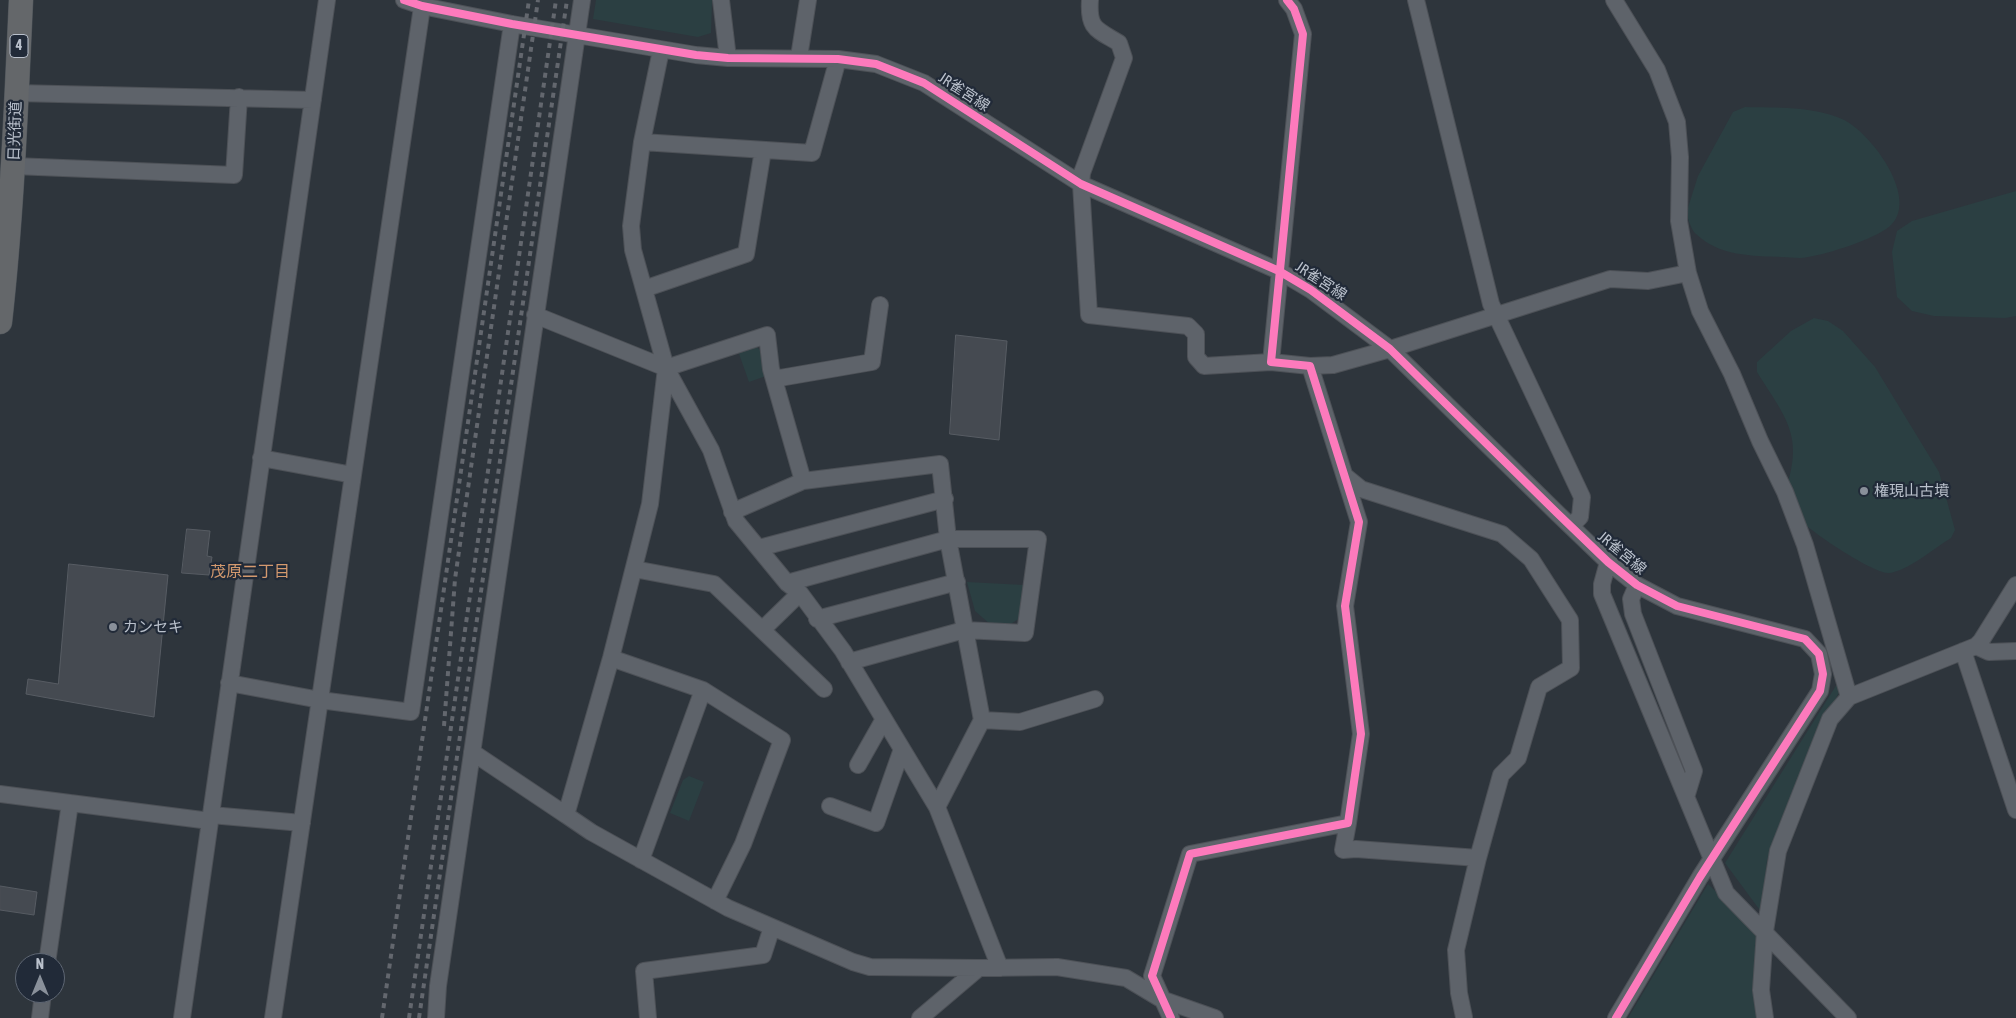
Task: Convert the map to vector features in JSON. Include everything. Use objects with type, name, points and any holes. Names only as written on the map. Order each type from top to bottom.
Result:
[{"type":"highway","name":"日光街道","points":[[0,322],[8,254],[14,166],[21,0]]},
{"type":"street","points":[[182,1018],[327,0]]},
{"type":"street","name":"JR雀宮線","points":[[404,0],[512,24],[661,50],[728,58],[799,57],[838,59],[876,64],[924,83],[1081,184],[1279,271],[1345,313],[1390,349],[1608,562],[1637,585],[1677,606],[1805,639],[1819,654],[1821,662],[1849,697]]},
{"type":"street","points":[[436,1018],[438,986],[582,0]]},
{"type":"street","points":[[721,0],[728,58]]},
{"type":"street","points":[[799,57],[808,0]]},
{"type":"street","points":[[1090,0],[1089,19],[1093,27],[1120,43],[1124,58],[1082,173],[1081,184],[1089,315],[1188,326],[1196,334],[1196,357],[1204,366],[1271,362],[1333,366],[1610,279],[1648,282],[1688,273]]},
{"type":"street","points":[[1271,362],[1302,34],[1294,9],[1287,0]]},
{"type":"street","points":[[1416,0],[1495,316],[1582,497],[1580,517],[1571,526]]},
{"type":"street","points":[[1614,0],[1657,70],[1677,122],[1680,157],[1679,221],[1688,273],[1700,311],[1732,374],[1760,441],[1785,492],[1805,545],[1849,697]]},
{"type":"street","points":[[273,1018],[422,3]]},
{"type":"street","points":[[229,683],[320,700],[411,712],[512,24]]},
{"type":"street","points":[[661,50],[642,142],[631,226],[633,250],[666,368],[711,450],[736,521],[787,583],[800,593],[849,662],[937,807],[1000,968]]},
{"type":"street","points":[[642,142],[812,153],[838,59]]},
{"type":"street","points":[[16,93],[313,100]]},
{"type":"street","points":[[14,166],[234,175],[239,98]]},
{"type":"street","points":[[644,289],[746,254],[763,150]]},
{"type":"street","points":[[774,379],[872,362],[880,305]]},
{"type":"street","points":[[535,315],[666,368],[767,335],[774,379],[803,481]]},
{"type":"street","points":[[1310,366],[1359,522],[1346,606],[1361,734],[1343,850],[1356,849],[1478,858]]},
{"type":"street","points":[[566,815],[612,658],[650,504],[666,368]]},
{"type":"street","points":[[261,458],[353,475]]},
{"type":"street","points":[[732,512],[803,481],[940,464],[948,540],[982,720],[937,807]]},
{"type":"street","points":[[1345,476],[1361,488],[1502,534],[1531,559],[1570,620],[1571,668],[1539,687],[1518,758],[1501,775],[1478,858],[1456,950],[1459,993],[1465,1018]]},
{"type":"street","points":[[759,548],[945,499]]},
{"type":"street","points":[[787,583],[948,540],[1038,539],[1025,633],[964,630],[849,662]]},
{"type":"street","points":[[1608,562],[1602,584],[1602,594],[1687,794],[1711,859],[1726,892],[1848,1018]]},
{"type":"street","points":[[634,569],[714,584],[824,689]]},
{"type":"street","points":[[817,619],[957,582]]},
{"type":"street","points":[[1637,585],[1632,599],[1635,622],[1694,771],[1687,794]]},
{"type":"street","points":[[1765,1018],[1761,990],[1765,931],[1778,851],[1830,719],[1849,697],[1970,649],[1981,641],[2016,585]]},
{"type":"street","points":[[762,630],[800,593]]},
{"type":"street","points":[[1970,649],[1990,652],[2016,651]]},
{"type":"street","points":[[1970,649],[2016,810]]},
{"type":"street","points":[[612,658],[703,690],[782,740],[743,844],[715,901]]},
{"type":"street","points":[[1616,1018],[1711,859],[1820,690],[1823,674],[1821,662]]},
{"type":"street","points":[[641,860],[703,690]]},
{"type":"street","points":[[982,720],[1020,722],[1095,699]]},
{"type":"street","points":[[858,765],[884,719]]},
{"type":"street","points":[[830,806],[876,823],[902,749]]},
{"type":"street","points":[[472,752],[591,832],[715,901],[772,927],[870,967],[1057,967],[1126,978],[1161,999],[1215,1018]]},
{"type":"street","points":[[0,794],[210,818],[302,823]]},
{"type":"street","points":[[48,953],[70,803]]},
{"type":"street","points":[[1171,1018],[1152,976],[1190,854],[1348,823]]},
{"type":"street","points":[[648,1018],[644,971],[763,956],[772,927]]},
{"type":"street","points":[[920,1018],[979,968]]},
{"type":"street","points":[[40,1018],[42,1003]]},
{"type":"green space","points":[[596,0],[712,0],[711,33],[698,37],[593,19]]},
{"type":"green space","points":[[1745,107],[1819,112],[1842,119],[1853,126],[1878,151],[1896,184],[1900,200],[1898,215],[1889,227],[1882,232],[1850,245],[1827,253],[1802,258],[1759,256],[1725,251],[1715,247],[1696,234],[1686,214],[1698,176],[1733,112]]},
{"type":"green space","points":[[2016,191],[2016,316],[2005,318],[1934,316],[1912,311],[1897,297],[1892,252],[1897,231],[1912,221]]},
{"type":"green space","points":[[1814,318],[1828,321],[1843,331],[1875,367],[1939,472],[1955,530],[1951,538],[1903,569],[1895,572],[1880,571],[1853,557],[1822,537],[1798,519],[1788,506],[1784,495],[1793,458],[1793,443],[1790,429],[1784,416],[1757,372],[1757,362],[1791,331]]},
{"type":"green space","points":[[755,346],[764,353],[766,376],[749,382],[738,351]]},
{"type":"green space","points":[[967,582],[1024,585],[1020,618],[1009,625],[991,625],[975,611]]},
{"type":"green space","points":[[1837,684],[1841,688],[1823,725],[1767,860],[1762,913],[1725,863]]},
{"type":"green space","points":[[689,776],[704,782],[689,821],[670,813],[683,780]]},
{"type":"green space","points":[[1708,884],[1759,933],[1765,1018],[1628,1018]]},
{"type":"building","points":[[956,335],[1007,341],[999,440],[950,434]]},
{"type":"building","points":[[187,529],[210,531],[207,556],[212,557],[209,575],[182,573]]},
{"type":"building","name":"カンセキ","points":[[69,564],[168,575],[154,717],[26,694],[28,679],[58,684]]},
{"type":"building","points":[[0,886],[37,892],[34,915],[0,910]]},
{"type":"railway","points":[[382,1018],[529,0]]},
{"type":"railway","points":[[444,726],[455,579],[538,0]]},
{"type":"railway","points":[[409,1018],[556,0]]},
{"type":"railway","points":[[419,1018],[567,0]]},
{"type":"cycle path","points":[[404,0],[422,6],[512,24],[696,55],[728,58],[838,59],[876,64],[924,83],[1081,184],[1279,271],[1311,290],[1390,349],[1608,562],[1637,585],[1677,606],[1805,639],[1819,654],[1823,674],[1820,691],[1700,877],[1616,1018]]},
{"type":"cycle path","points":[[1171,1018],[1152,976],[1190,854],[1348,823],[1361,734],[1345,606],[1359,522],[1310,366],[1271,362],[1303,34],[1294,9],[1287,0]]},
{"type":"place","name":"権現山古墳","points":[[1864,491]]},
{"type":"place","name":"カンセキ","points":[[113,627]]},
{"type":"district","name":"茂原二丁目","points":[[250,572]]}]
